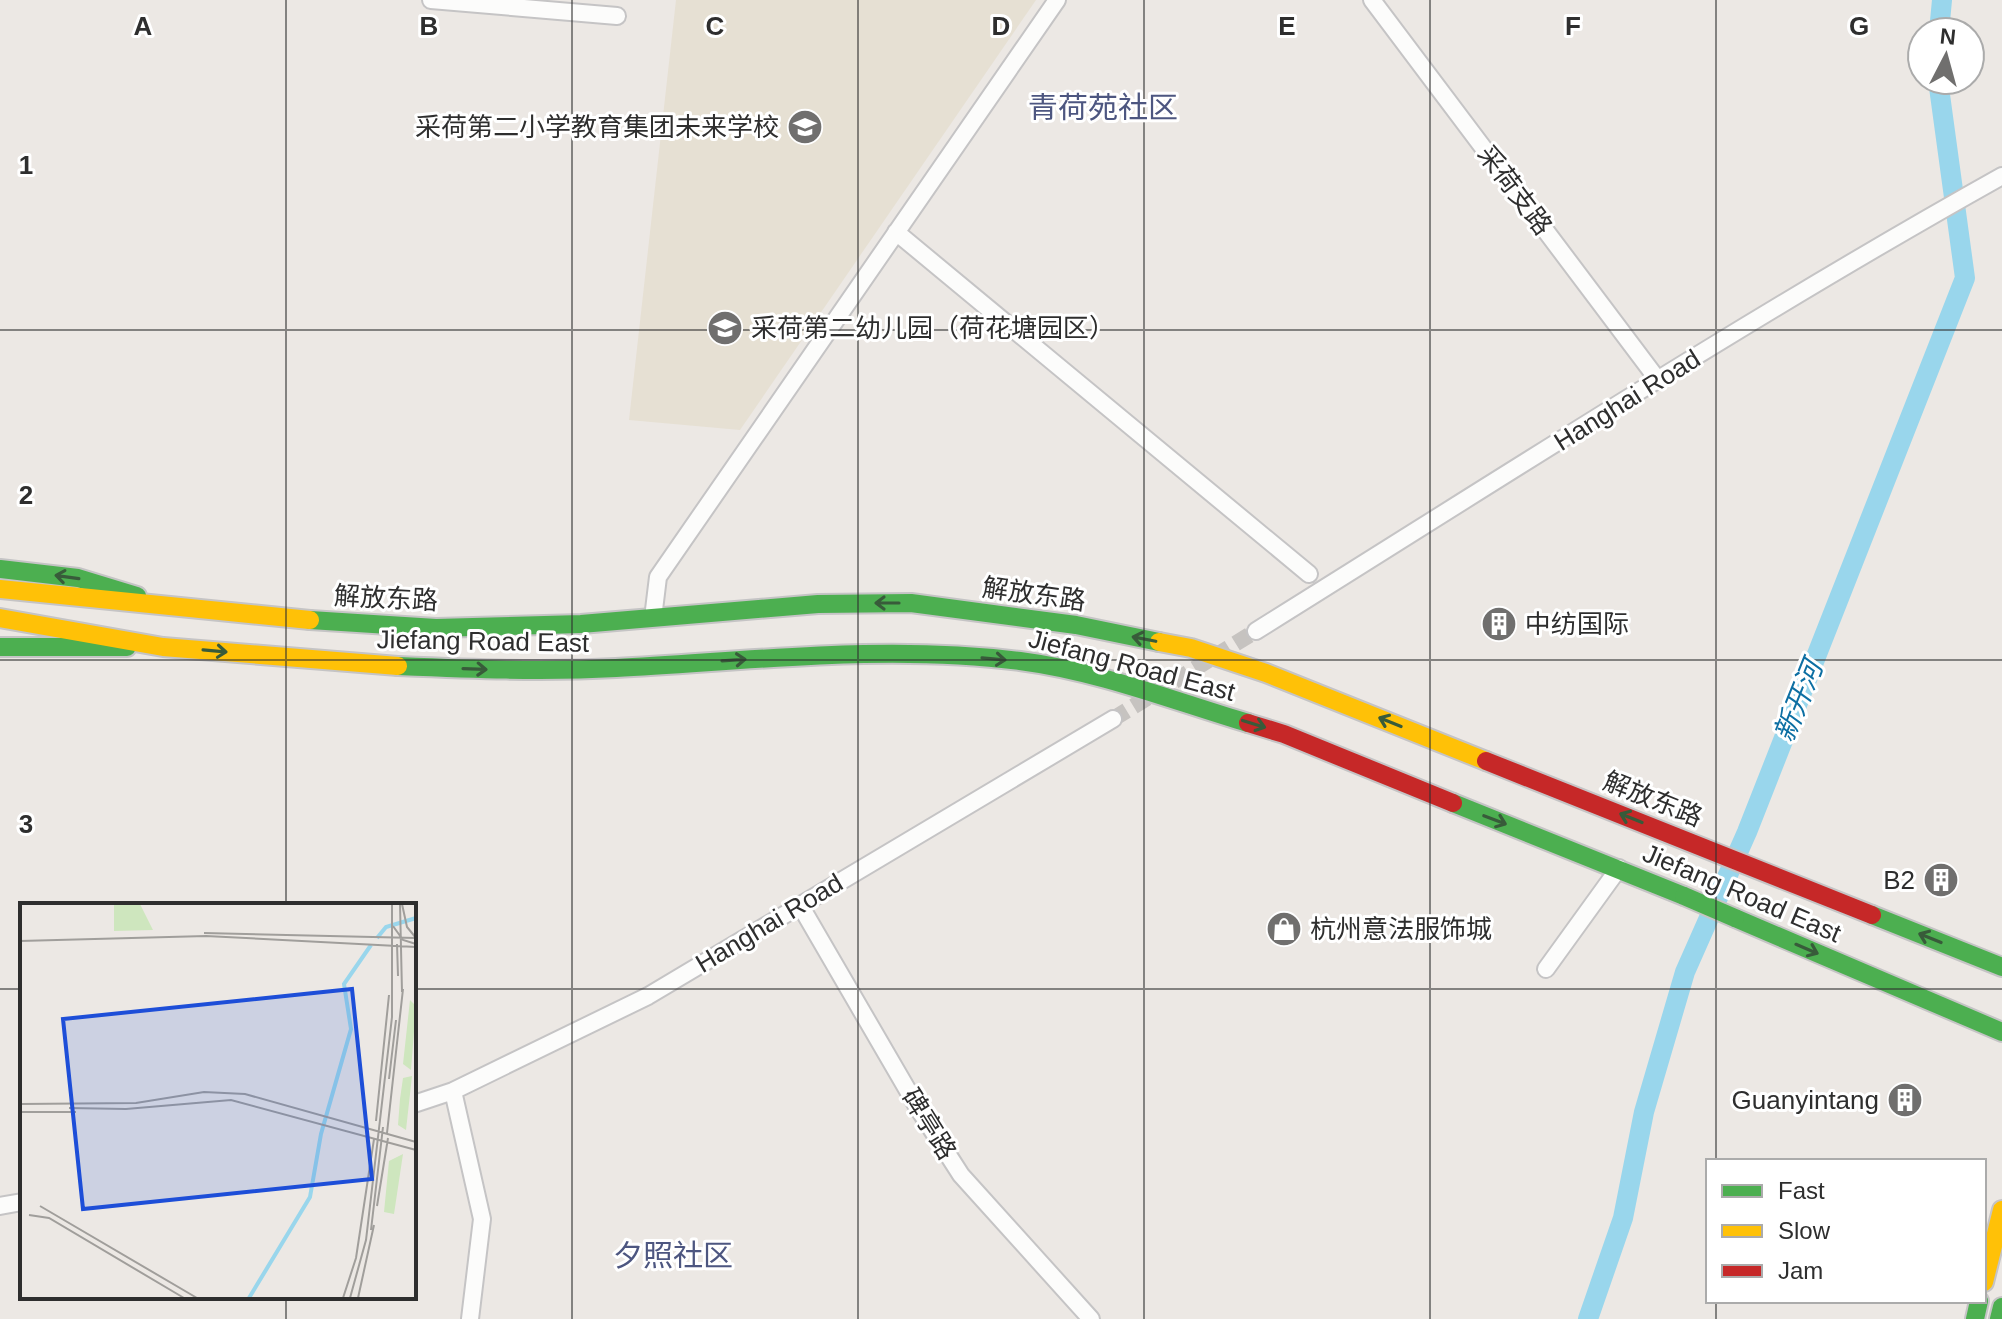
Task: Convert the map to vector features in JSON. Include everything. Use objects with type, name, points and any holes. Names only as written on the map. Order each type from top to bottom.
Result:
[{"type":"main road","points":[[0,569],[78,578],[168,606]]},
{"type":"main road","name":"解放东路","points":[[0,589],[436,628],[581,624],[818,604],[911,603],[1076,625],[1191,648],[1266,673],[2002,967]]},
{"type":"main road","name":"Jiefang Road East","points":[[0,618],[163,647],[363,665],[491,670],[612,668],[835,654],[934,654],[1022,661],[1093,676],[1284,734],[1619,868],[2002,1032]]},
{"type":"main road","points":[[0,647],[163,647]]},
{"type":"main road","points":[[1986,1274],[2002,1210]]},
{"type":"main road","points":[[1999,1319],[2002,1307]]},
{"type":"street","points":[[431,0],[617,16]]},
{"type":"street","points":[[653,618],[658,577],[1057,0]]},
{"type":"street","name":"采荷支路","points":[[1372,0],[1658,380]]},
{"type":"street","name":"Hanghai Road","points":[[1256,631],[1658,380],[2002,176]]},
{"type":"street","points":[[896,232],[1309,574]]},
{"type":"street","name":"Hanghai Road","points":[[416,1103],[453,1091],[648,996],[1113,719]]},
{"type":"street","points":[[1546,969],[1619,868]]},
{"type":"street","name":"碑亭路","points":[[800,905],[918,1108],[961,1175],[1091,1319]]},
{"type":"street","points":[[453,1091],[482,1219],[470,1319]]},
{"type":"street","points":[[0,1206],[20,1202]]},
{"type":"shaded area","name":"采荷第二小学教育集团未来学校","points":[[676,0],[1036,0],[740,430],[629,420]]},
{"type":"waterway","name":"新开河","points":[[1940,16],[1942,0]]},
{"type":"waterway","name":"新开河","points":[[1588,1319],[1623,1218],[1644,1112],[1685,972],[1747,832],[1965,278],[1940,96]]},
{"type":"tunnel","points":[[1113,719],[1256,631]]},
{"type":"traffic: fast","points":[[0,569],[78,578],[137,596]]},
{"type":"traffic: fast","points":[[310,620],[436,628],[581,624],[818,604],[911,603],[1076,625],[1159,642]]},
{"type":"traffic: fast","points":[[0,647],[127,647]]},
{"type":"traffic: fast","points":[[398,666],[561,670],[869,654],[970,656],[1078,672],[1248,723]]},
{"type":"traffic: fast","points":[[1453,803],[1684,896]]},
{"type":"traffic: fast","points":[[1684,896],[1735,918]]},
{"type":"traffic: fast","points":[[1872,915],[2002,967]]},
{"type":"traffic: fast","points":[[1735,918],[2002,1032]]},
{"type":"traffic: fast","points":[[1975,1319],[1979,1303]]},
{"type":"traffic: fast","points":[[1999,1319],[2002,1307]]},
{"type":"traffic: slow","points":[[0,589],[310,620]]},
{"type":"traffic: slow","points":[[0,618],[163,647],[398,666]]},
{"type":"traffic: slow","points":[[1159,642],[1191,648],[1266,673],[1486,761]]},
{"type":"traffic: slow","points":[[1986,1274],[2002,1210]]},
{"type":"traffic: jam","points":[[1248,723],[1284,734],[1453,803]]},
{"type":"traffic: jam","points":[[1486,761],[1872,915]]},
{"type":"place","name":"采荷第二小学教育集团未来学校","points":[[805,127]]},
{"type":"place","name":"采荷第二幼儿园（荷花塘园区）","points":[[725,328]]},
{"type":"place","name":"中纺国际","points":[[1499,624]]},
{"type":"place","name":"B2","points":[[1941,880]]},
{"type":"place","name":"杭州意法服饰城","points":[[1284,929]]},
{"type":"place","name":"Guanyintang","points":[[1905,1100]]},
{"type":"district","name":"青荷苑社区","points":[[1103,108]]},
{"type":"district","name":"夕照社区","points":[[673,1256]]}]
